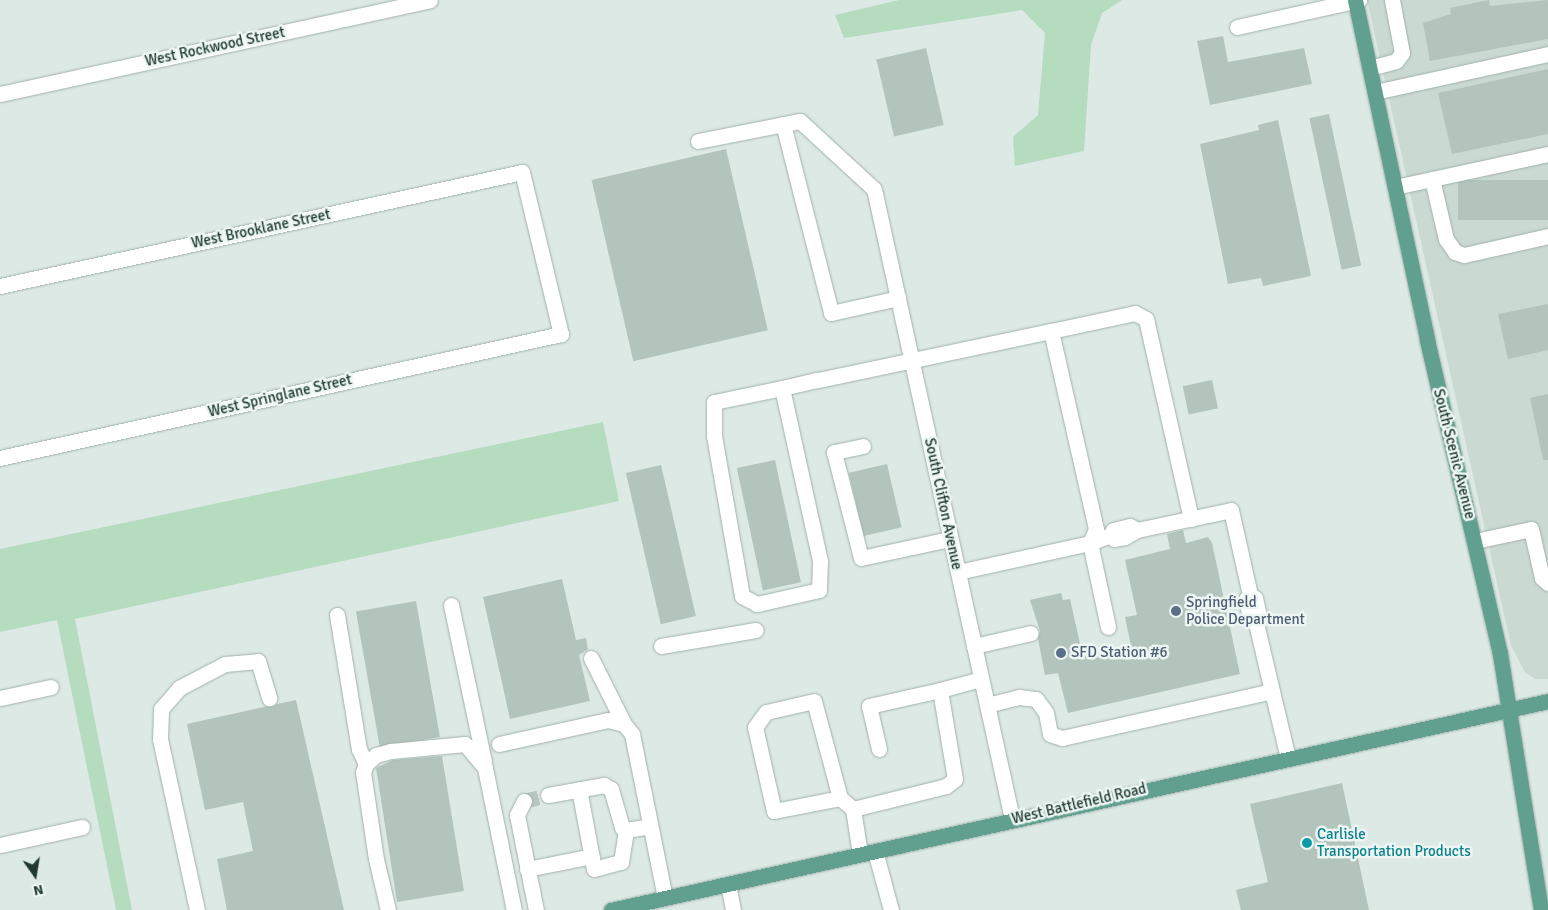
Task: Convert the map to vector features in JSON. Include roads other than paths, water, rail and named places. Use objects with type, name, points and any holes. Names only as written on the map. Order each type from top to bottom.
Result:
[{"type":"main road","name":"South Scenic Avenue","points":[[1356,0],[1395,188],[1475,541],[1509,709],[1541,910]]},
{"type":"main road","name":"West Battlefield Road","points":[[611,910],[1012,819],[1548,701]]},
{"type":"street","name":"West Rockwood Street","points":[[0,94],[430,0]]},
{"type":"street","points":[[1237,27],[1356,0]]},
{"type":"street","points":[[1370,68],[1396,61],[1402,53],[1392,0]]},
{"type":"street","points":[[1374,92],[1548,54]]},
{"type":"street","name":"South Clifton Avenue","points":[[783,124],[800,121],[874,190],[1012,819]]},
{"type":"street","points":[[698,141],[783,124],[831,313],[898,298]]},
{"type":"street","points":[[1395,188],[1548,154]]},
{"type":"street","name":"West Brooklane Street","points":[[0,286],[522,172],[561,334]]},
{"type":"street","points":[[1432,180],[1446,239],[1455,252],[1464,255],[1548,236]]},
{"type":"street","points":[[782,388],[820,561],[819,590],[757,604],[742,596],[714,436],[714,402],[1135,313],[1146,319],[1191,519]]},
{"type":"street","points":[[1051,331],[1096,529],[1090,543],[1108,627]]},
{"type":"street","name":"West Springlane Street","points":[[0,458],[561,334]]},
{"type":"street","points":[[863,446],[834,452],[862,558],[950,539]]},
{"type":"street","points":[[958,572],[1090,543],[1111,535],[1119,538],[1137,530],[1231,510],[1250,595],[1246,599],[1250,618],[1256,623],[1288,758]]},
{"type":"street","points":[[1475,541],[1531,529],[1542,578],[1548,583]]},
{"type":"street","points":[[451,604],[514,910]]},
{"type":"street","points":[[337,615],[359,749],[366,764]]},
{"type":"street","points":[[660,646],[756,630]]},
{"type":"street","points":[[974,646],[1031,633]]},
{"type":"street","points":[[591,658],[624,724],[632,734],[665,898]]},
{"type":"street","points":[[198,910],[160,739],[161,709],[179,688],[233,663],[258,661],[269,698]]},
{"type":"street","points":[[879,749],[869,706],[981,679]]},
{"type":"street","points":[[0,698],[51,687]]},
{"type":"street","points":[[853,809],[946,786],[956,780],[940,690]]},
{"type":"street","points":[[987,705],[1019,697],[1036,700],[1046,713],[1050,734],[1062,738],[1272,691]]},
{"type":"street","points":[[840,798],[774,811],[755,727],[766,712],[814,701],[840,798],[853,809],[891,910]]},
{"type":"street","points":[[499,744],[608,720],[624,724]]},
{"type":"street","points":[[388,910],[376,858],[363,772],[366,764],[376,755],[391,751],[465,744],[485,768]]},
{"type":"street","points":[[548,795],[579,789],[604,785],[611,789],[626,830],[620,862],[594,869],[579,789]]},
{"type":"street","points":[[524,801],[517,815],[536,910]]},
{"type":"street","points":[[626,830],[650,826]]},
{"type":"street","points":[[0,845],[82,828]]},
{"type":"street","points":[[527,866],[592,856]]},
{"type":"street","points":[[728,884],[733,910]]},
{"type":"tunnel","points":[[524,801],[548,795]]},
{"type":"place","name":"Springfield Police Department","points":[[1176,611]]},
{"type":"place","name":"SFD Station #6","points":[[1061,653]]},
{"type":"place","name":"Carlisle Transportation Products","points":[[1307,843]]}]
